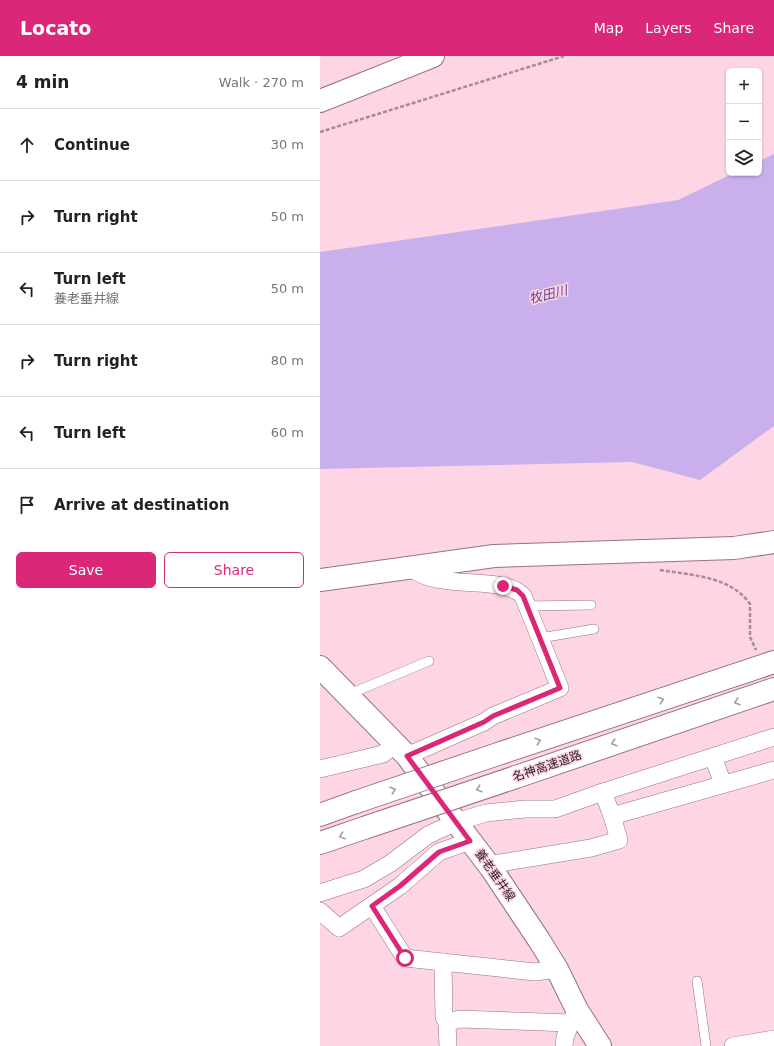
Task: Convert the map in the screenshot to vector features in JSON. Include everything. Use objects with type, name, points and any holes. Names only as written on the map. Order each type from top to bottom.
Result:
[{"type":"main road","points":[[320,101],[433,56]]},
{"type":"main road","points":[[320,580],[494,556],[734,548],[774,542]]},
{"type":"main road","points":[[320,814],[774,662]]},
{"type":"main road","name":"養老垂井線","points":[[320,667],[401,750],[488,865],[557,969],[573,1016],[600,1046]]},
{"type":"main road","name":"名神高速道路","points":[[320,843],[774,689]]},
{"type":"street","points":[[320,769],[401,750],[484,722],[493,716],[560,688],[523,596],[517,590],[503,586],[438,580],[420,575],[411,568]]},
{"type":"street","points":[[320,893],[364,879],[391,863],[428,835],[456,822],[486,813],[525,809],[555,809],[774,737]]},
{"type":"street","points":[[713,757],[724,784]]},
{"type":"street","points":[[612,816],[774,770]]},
{"type":"street","points":[[653,776],[664,801]]},
{"type":"street","points":[[488,865],[591,848],[619,840],[603,792]]},
{"type":"street","points":[[320,911],[339,928],[400,886],[439,852],[470,841]]},
{"type":"street","points":[[372,906],[405,958],[535,972],[557,969]]},
{"type":"street","points":[[442,962],[444,1017],[447,1023],[448,1046]]},
{"type":"street","points":[[447,1023],[459,1019],[573,1016],[565,1038],[564,1046]]},
{"type":"street","points":[[733,1046],[774,1039]]},
{"type":"lane","points":[[527,606],[591,605]]},
{"type":"lane","points":[[540,638],[594,629]]},
{"type":"lane","points":[[347,695],[429,660]]},
{"type":"lane","points":[[697,981],[706,1046]]},
{"type":"path","points":[[320,132],[564,56]]},
{"type":"path","points":[[658,570],[696,576],[734,588],[750,604],[750,637],[756,650]]},
{"type":"water","name":"牧田川","points":[[774,154],[774,426],[700,480],[632,462],[320,469],[320,252],[678,200],[728,176],[762,176],[762,160]]},
{"type":"route","points":[[405,958],[372,906],[400,886],[439,852],[470,841],[407,756],[484,722],[493,716],[560,688],[523,596],[517,590],[503,586]]}]
